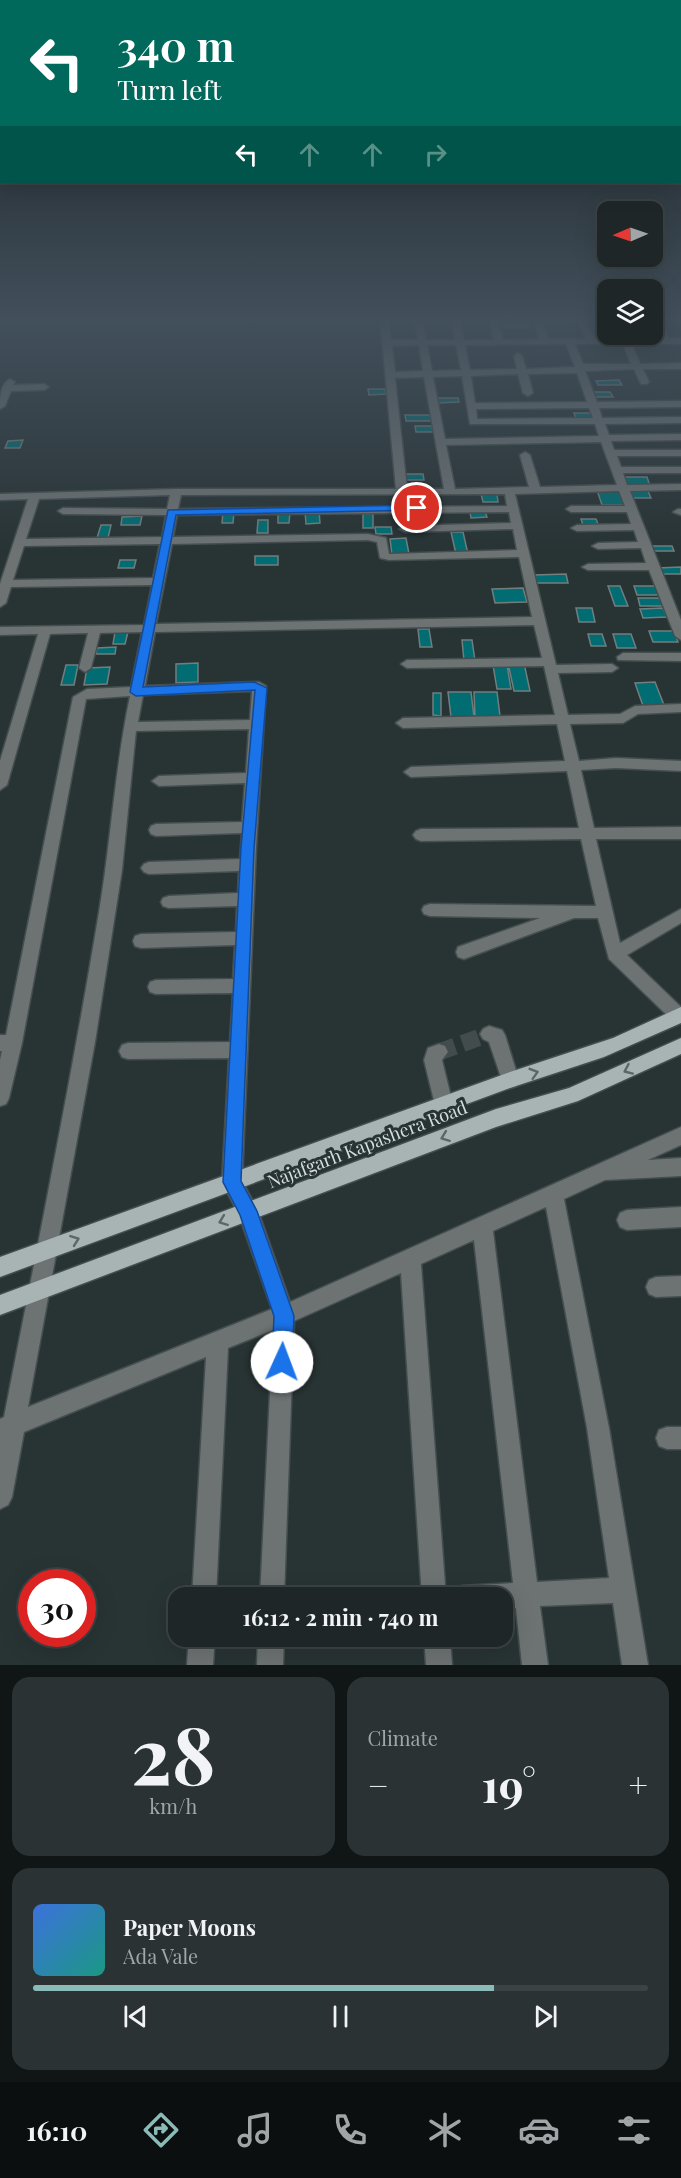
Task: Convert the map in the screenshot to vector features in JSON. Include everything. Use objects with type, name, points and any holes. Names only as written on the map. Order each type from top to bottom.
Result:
[{"type":"main road","name":"Najafgarh Kapashera Road","points":[[0,1267],[510,1080],[563,1064],[657,1028],[680,1015]]},
{"type":"main road","points":[[657,1028],[678,1048]]},
{"type":"main road","name":"Najafgarh Kapashera Road","points":[[0,1305],[496,1118],[572,1095],[678,1048]]},
{"type":"street","points":[[392,396],[402,492]]},
{"type":"street","points":[[433,396],[450,492]]},
{"type":"street","points":[[469,396],[474,423],[681,420]]},
{"type":"street","points":[[591,396],[631,509],[680,627]]},
{"type":"street","points":[[471,406],[681,404]]},
{"type":"street","points":[[441,442],[681,437]]},
{"type":"street","points":[[611,453],[681,453]]},
{"type":"street","points":[[525,456],[536,491]]},
{"type":"street","points":[[618,470],[681,470]]},
{"type":"street","points":[[0,497],[176,492],[450,492],[681,487]]},
{"type":"street","points":[[509,490],[615,954],[680,1015]]},
{"type":"street","points":[[0,1497],[7,1426],[38,1290],[86,1042],[106,918],[130,727],[176,492]]},
{"type":"street","points":[[0,603],[35,496]]},
{"type":"street","points":[[63,511],[512,508]]},
{"type":"street","points":[[571,509],[631,509]]},
{"type":"street","points":[[405,529],[516,526]]},
{"type":"street","points":[[577,528],[638,527]]},
{"type":"street","points":[[20,543],[368,537],[382,540],[386,557],[523,553]]},
{"type":"street","points":[[598,546],[645,545]]},
{"type":"street","points":[[588,567],[654,566]]},
{"type":"street","points":[[6,584],[159,580]]},
{"type":"street","points":[[0,631],[539,621]]},
{"type":"street","points":[[85,668],[94,629]]},
{"type":"street","points":[[0,785],[45,630]]},
{"type":"street","points":[[623,657],[681,657]]},
{"type":"street","points":[[407,664],[612,668]]},
{"type":"street","points":[[0,1098],[6,1043],[80,698],[87,693],[260,686],[249,827],[232,1182],[248,1211],[284,1316],[272,1587]]},
{"type":"street","points":[[403,723],[622,718],[629,716],[635,710],[681,708]]},
{"type":"street","points":[[130,727],[257,724]]},
{"type":"street","points":[[411,772],[616,763],[681,766]]},
{"type":"street","points":[[159,781],[253,778]]},
{"type":"street","points":[[156,830],[249,827]]},
{"type":"street","points":[[421,835],[681,833]]},
{"type":"street","points":[[149,868],[247,865]]},
{"type":"street","points":[[169,902],[245,899]]},
{"type":"street","points":[[430,910],[605,912]]},
{"type":"street","points":[[464,952],[577,911]]},
{"type":"street","points":[[615,954],[681,915]]},
{"type":"street","points":[[141,941],[243,938]]},
{"type":"street","points":[[156,987],[241,986]]},
{"type":"street","points":[[489,1034],[496,1035],[499,1041],[510,1080]]},
{"type":"street","points":[[128,1051],[238,1050]]},
{"type":"street","points":[[439,1052],[434,1054],[433,1060],[444,1105]]},
{"type":"street","points":[[7,1426],[284,1316],[681,1136]]},
{"type":"street","points":[[600,1172],[681,1167]]},
{"type":"street","points":[[553,1193],[598,1428],[635,1665]]},
{"type":"street","points":[[627,1220],[681,1217]]},
{"type":"street","points":[[482,1225],[536,1665]]},
{"type":"street","points":[[410,1257],[433,1587]]},
{"type":"street","points":[[656,1287],[681,1286]]},
{"type":"street","points":[[205,1587],[218,1341]]},
{"type":"street","points":[[513,1595],[623,1590]]},
{"type":"street","points":[[200,1665],[201,1647]]},
{"type":"street","points":[[270,1665],[271,1647]]},
{"type":"street","points":[[438,1647],[439,1665]]},
{"type":"building","points":[[592,396],[613,397],[593,397]]},
{"type":"building","points":[[435,398],[458,398],[459,402],[436,403]]},
{"type":"building","points":[[574,413],[592,413],[594,419],[576,419]]},
{"type":"building","points":[[405,415],[430,415],[431,421],[406,421]]},
{"type":"building","points":[[415,426],[432,426],[433,432],[416,432]]},
{"type":"building","points":[[23,440],[20,448],[5,448],[8,441]]},
{"type":"building","points":[[405,474],[423,474],[424,480],[405,480]]},
{"type":"building","points":[[624,477],[647,477],[650,486],[627,485]]},
{"type":"building","points":[[627,489],[647,489],[651,498],[631,498]]},
{"type":"building","points":[[597,490],[620,490],[625,505],[602,505]]},
{"type":"building","points":[[481,494],[497,494],[498,502],[483,502]]},
{"type":"building","points":[[305,511],[319,511],[320,523],[306,524]]},
{"type":"building","points":[[485,511],[487,517],[471,518],[470,512]]},
{"type":"building","points":[[223,512],[234,512],[233,523],[222,523]]},
{"type":"building","points":[[278,512],[290,512],[289,523],[278,523]]},
{"type":"building","points":[[363,514],[373,514],[373,528],[363,528]]},
{"type":"building","points":[[142,516],[140,525],[121,525],[122,517]]},
{"type":"building","points":[[581,519],[596,519],[598,524],[583,525]]},
{"type":"building","points":[[258,520],[268,520],[268,533],[257,533]]},
{"type":"building","points":[[101,525],[111,525],[108,538],[97,538]]},
{"type":"building","points":[[375,527],[391,527],[392,534],[376,534]]},
{"type":"building","points":[[451,532],[463,532],[468,554],[456,554]]},
{"type":"building","points":[[406,538],[409,554],[392,555],[390,539]]},
{"type":"building","points":[[649,546],[672,546],[674,551],[650,551]]},
{"type":"building","points":[[255,556],[278,556],[278,565],[255,565]]},
{"type":"building","points":[[120,560],[136,560],[134,568],[118,568]]},
{"type":"building","points":[[681,567],[681,574],[661,574],[658,568]]},
{"type":"building","points":[[566,574],[568,583],[536,583],[534,575]]},
{"type":"building","points":[[608,586],[620,586],[628,606],[615,606]]},
{"type":"building","points":[[634,586],[657,586],[660,595],[637,595]]},
{"type":"building","points":[[523,588],[527,602],[495,603],[492,589]]},
{"type":"building","points":[[638,598],[663,598],[666,606],[640,606]]},
{"type":"building","points":[[576,608],[592,608],[595,622],[579,622]]},
{"type":"building","points":[[663,608],[667,617],[643,618],[640,609]]},
{"type":"building","points":[[418,629],[429,629],[432,647],[420,647]]},
{"type":"building","points":[[649,631],[674,631],[678,642],[653,642]]},
{"type":"building","points":[[115,632],[128,632],[125,644],[113,644]]},
{"type":"building","points":[[588,634],[602,634],[606,646],[591,646]]},
{"type":"building","points":[[613,634],[631,634],[636,648],[617,648]]},
{"type":"building","points":[[462,640],[472,640],[475,661],[464,661]]},
{"type":"building","points":[[116,647],[115,654],[96,654],[97,648]]},
{"type":"building","points":[[198,663],[198,682],[176,683],[176,664]]},
{"type":"building","points":[[508,663],[524,663],[530,691],[514,691]]},
{"type":"building","points":[[66,665],[78,665],[74,685],[61,685]]},
{"type":"building","points":[[493,665],[507,665],[511,689],[497,689]]},
{"type":"building","points":[[110,667],[107,684],[84,685],[87,668]]},
{"type":"building","points":[[655,682],[664,705],[643,706],[635,683]]},
{"type":"building","points":[[448,692],[471,692],[474,717],[451,717]]},
{"type":"building","points":[[474,692],[497,692],[500,716],[475,716]]},
{"type":"building","points":[[433,693],[441,693],[441,716],[433,715]]},
{"type":"tunnel","points":[[439,1052],[489,1034]]},
{"type":"route","points":[[282,1362],[284,1316],[248,1211],[232,1182],[248,848],[261,688],[254,686],[136,692],[172,512],[417,508]]}]
